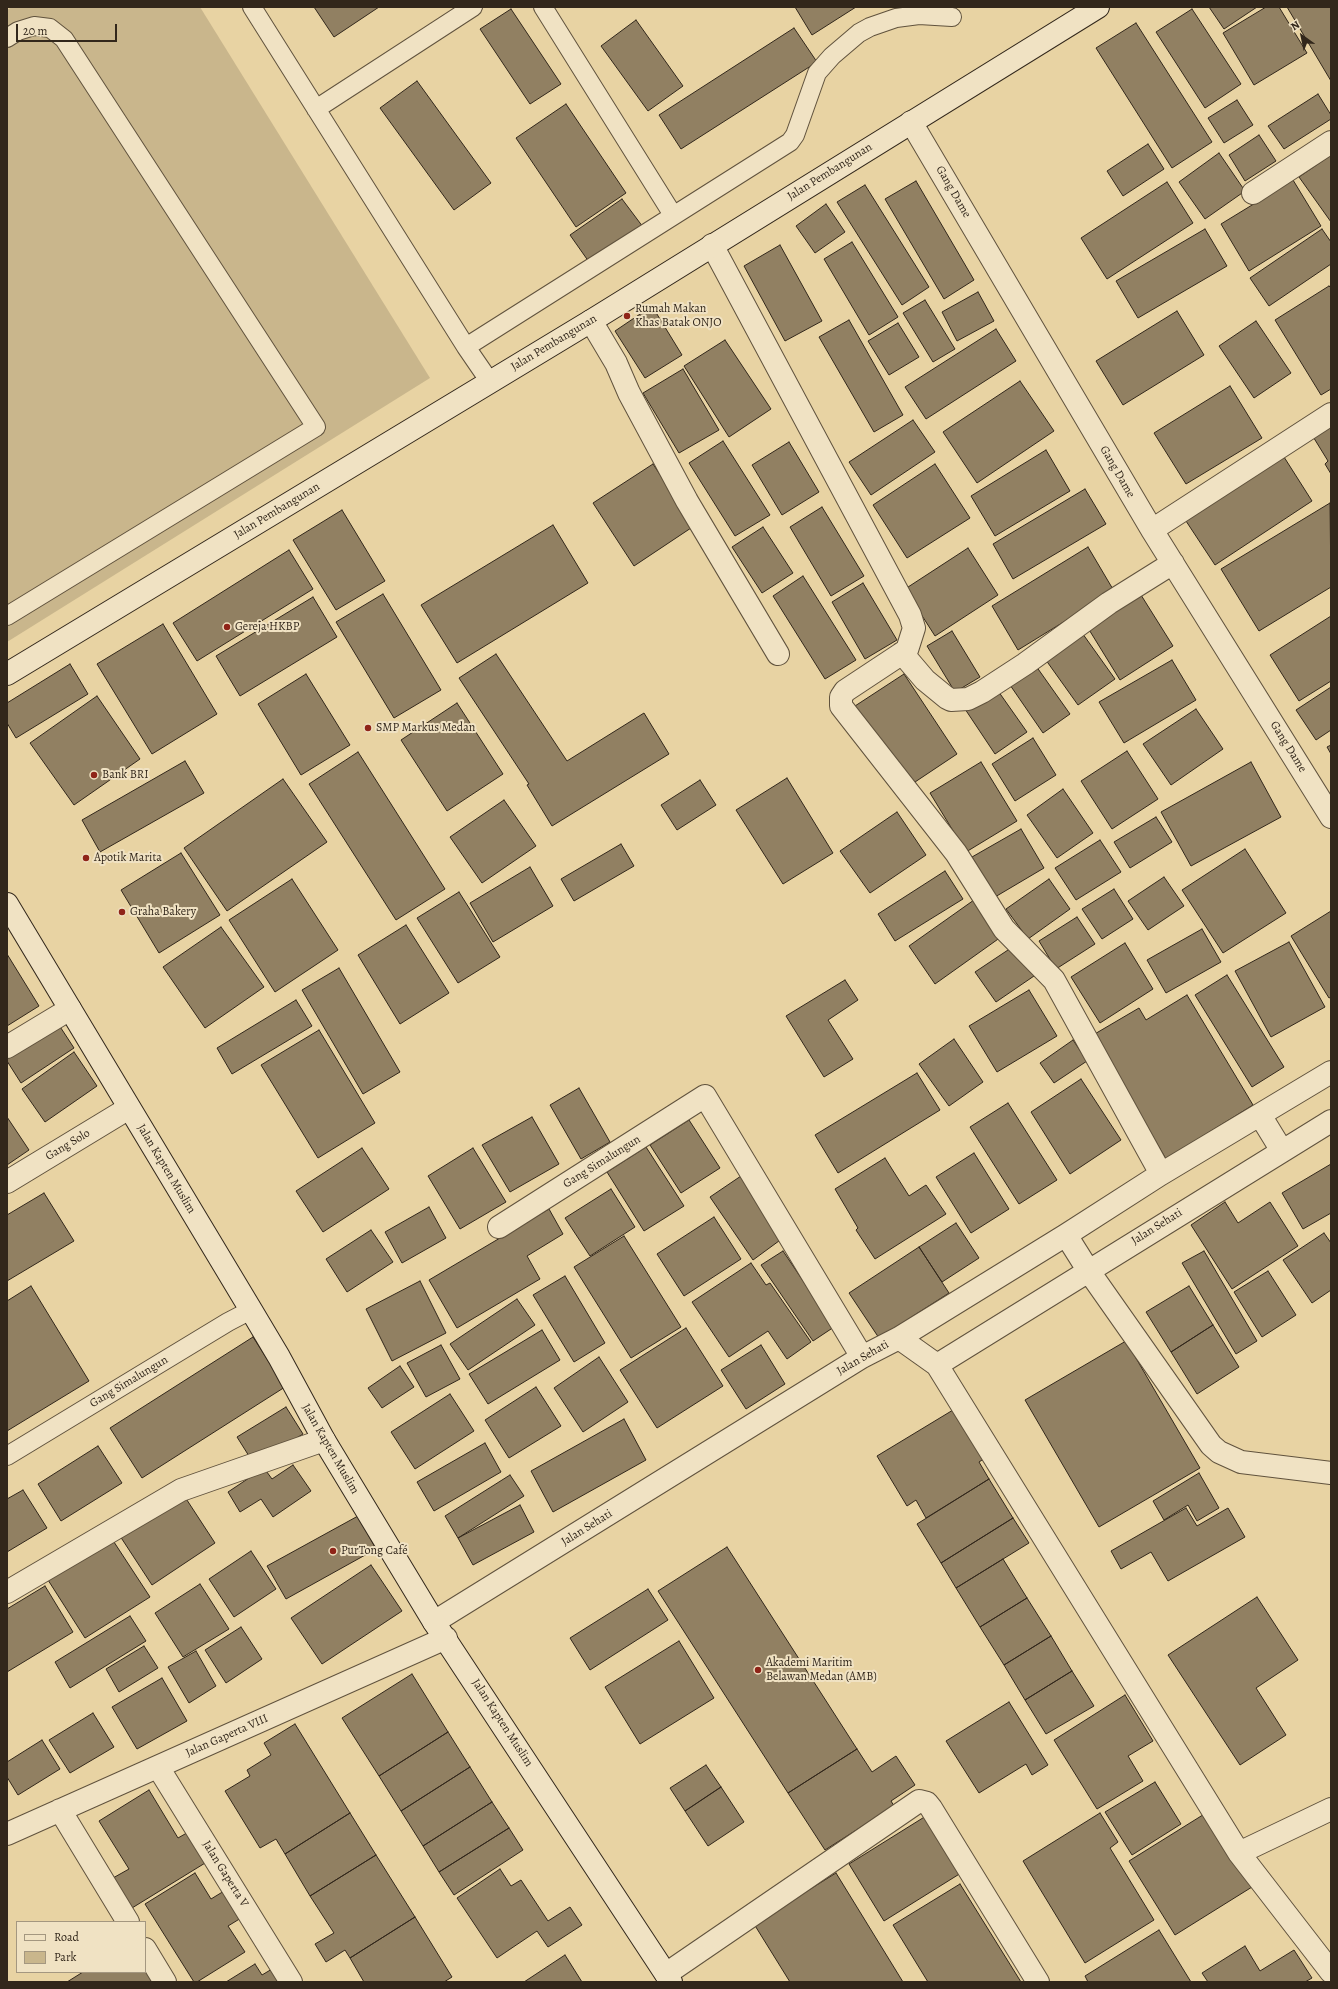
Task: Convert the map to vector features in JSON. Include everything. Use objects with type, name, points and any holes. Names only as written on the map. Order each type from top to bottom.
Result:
[{"type":"street","name":"Jalan Pembangunan","points":[[7,674],[591,321],[1098,7]]},
{"type":"street","name":"Gang Dame","points":[[912,122],[1152,530],[1331,817]]},
{"type":"street","points":[[1253,193],[1331,142]]},
{"type":"street","points":[[712,246],[910,615],[914,628],[909,646],[902,653],[845,691],[841,697],[841,706],[956,853],[1004,929],[1054,980],[1162,1174]]},
{"type":"street","points":[[591,321],[616,363],[630,393],[687,501],[778,654]]},
{"type":"street","points":[[1152,530],[1331,414]]},
{"type":"street","points":[[902,653],[925,680],[947,698],[951,700],[968,699],[982,692],[1025,664],[1109,602],[1173,563]]},
{"type":"street","name":"Jalan Kapten Muslim","points":[[10,915],[70,1009],[279,1357],[324,1440],[440,1630],[669,1978]]},
{"type":"street","points":[[7,1047],[70,1009]]},
{"type":"street","points":[[899,1338],[1162,1174],[1331,1072]]},
{"type":"street","name":"Gang Simalungun","points":[[499,1227],[705,1096],[862,1358]]},
{"type":"street","name":"Gang Solo","points":[[7,1182],[129,1108]]},
{"type":"street","points":[[1260,1115],[1282,1151]]},
{"type":"street","name":"Jalan Sehati","points":[[440,1630],[862,1358],[899,1338],[937,1365],[1088,1270],[1331,1121]]},
{"type":"street","points":[[1066,1235],[1088,1270],[1218,1452],[1241,1462],[1331,1473]]},
{"type":"street","points":[[937,1365],[1239,1853],[1331,1972]]},
{"type":"street","points":[[7,1592],[181,1490],[324,1440]]},
{"type":"street","name":"Jalan Gaperta VIII","points":[[7,1834],[158,1767],[440,1630]]},
{"type":"street","name":"Jalan Gaperta V","points":[[158,1767],[291,1982]]},
{"type":"street","points":[[669,1978],[919,1801],[927,1803],[1038,1982]]},
{"type":"street","points":[[1239,1853],[1331,1809]]},
{"type":"street","points":[[60,1810],[127,1921]]},
{"type":"street","points":[[146,1951],[165,1982]]},
{"type":"lane","points":[[252,7],[466,347],[490,382]]},
{"type":"lane","points":[[316,109],[473,7]]},
{"type":"lane","points":[[543,7],[673,215]]},
{"type":"lane","points":[[466,347],[793,139],[817,73],[832,56],[859,33],[870,27],[896,18],[919,16],[952,17]]},
{"type":"lane","points":[[7,38],[18,31],[34,26],[50,28],[64,39],[316,427],[7,616]]},
{"type":"lane","name":"Gang Simalungun","points":[[7,1456],[228,1322],[251,1310]]},
{"type":"green space","points":[[12,7],[200,7],[430,378],[7,642],[7,10]]},
{"type":"building","points":[[314,7],[379,7],[334,37]]},
{"type":"building","points":[[795,7],[856,7],[812,35]]},
{"type":"building","points":[[1209,7],[1257,7],[1224,29]]},
{"type":"building","points":[[1266,7],[1279,7],[1307,53],[1254,85],[1223,33]]},
{"type":"building","points":[[1287,7],[1331,7],[1331,81]]},
{"type":"building","points":[[511,9],[561,84],[530,104],[480,29]]},
{"type":"building","points":[[1192,9],[1241,84],[1205,108],[1156,32]]},
{"type":"building","points":[[636,20],[683,86],[648,111],[601,46]]},
{"type":"building","points":[[1136,23],[1212,142],[1172,168],[1096,48]]},
{"type":"building","points":[[794,28],[817,62],[681,149],[659,115]]},
{"type":"building","points":[[417,81],[491,183],[454,210],[380,108]]},
{"type":"building","points":[[1318,94],[1331,115],[1331,119],[1284,149],[1268,126]]},
{"type":"building","points":[[1237,100],[1253,125],[1224,143],[1208,118]]},
{"type":"building","points":[[566,104],[626,193],[576,227],[516,138]]},
{"type":"building","points":[[1259,135],[1276,161],[1245,181],[1229,155]]},
{"type":"building","points":[[1148,144],[1164,169],[1123,196],[1107,171]]},
{"type":"building","points":[[1219,153],[1245,191],[1205,219],[1179,182]]},
{"type":"building","points":[[1331,155],[1331,222],[1299,177]]},
{"type":"building","points":[[1293,180],[1321,226],[1249,271],[1221,224]]},
{"type":"building","points":[[916,181],[974,280],[944,299],[885,199]]},
{"type":"building","points":[[1167,182],[1193,223],[1107,279],[1081,238]]},
{"type":"building","points":[[865,185],[929,287],[902,305],[837,202]]},
{"type":"building","points":[[622,199],[643,227],[589,262],[570,235]]},
{"type":"building","points":[[826,204],[845,232],[815,253],[796,226]]},
{"type":"building","points":[[1205,229],[1227,266],[1138,318],[1116,281]]},
{"type":"building","points":[[1322,229],[1331,242],[1331,264],[1269,306],[1250,278]]},
{"type":"building","points":[[852,242],[898,317],[869,335],[824,259]]},
{"type":"building","points":[[780,245],[822,321],[785,341],[744,266]]},
{"type":"building","points":[[1329,286],[1331,288],[1331,389],[1321,395],[1275,320]]},
{"type":"building","points":[[978,292],[994,321],[957,341],[942,312]]},
{"type":"building","points":[[925,300],[955,349],[933,362],[903,313]]},
{"type":"building","points":[[652,306],[682,355],[645,378],[615,331]]},
{"type":"building","points":[[1177,311],[1204,355],[1123,405],[1096,361]]},
{"type":"building","points":[[849,320],[903,415],[874,432],[819,337]]},
{"type":"building","points":[[1256,321],[1291,373],[1254,398],[1219,346]]},
{"type":"building","points":[[898,323],[919,357],[889,375],[868,341]]},
{"type":"building","points":[[996,329],[1016,361],[926,419],[905,387]]},
{"type":"building","points":[[725,340],[771,409],[729,437],[684,366]]},
{"type":"building","points":[[683,369],[719,430],[679,453],[643,393]]},
{"type":"building","points":[[1020,381],[1054,431],[977,483],[943,432]]},
{"type":"building","points":[[1230,386],[1262,438],[1186,484],[1154,433]]},
{"type":"building","points":[[913,420],[935,452],[871,495],[849,462]]},
{"type":"building","points":[[1331,424],[1331,474],[1325,464],[1328,461],[1312,435]]},
{"type":"building","points":[[723,441],[770,515],[735,536],[689,463]]},
{"type":"building","points":[[789,442],[819,492],[782,515],[752,465]]},
{"type":"building","points":[[1046,450],[1070,491],[995,536],[971,496]]},
{"type":"building","points":[[1284,457],[1312,501],[1215,565],[1186,521]]},
{"type":"building","points":[[653,464],[694,526],[634,566],[593,503]]},
{"type":"building","points":[[935,464],[970,518],[907,558],[873,505]]},
{"type":"building","points":[[1085,489],[1106,524],[1013,579],[993,544]]},
{"type":"building","points":[[1330,503],[1331,587],[1259,631],[1221,569]]},
{"type":"building","points":[[822,507],[864,576],[831,596],[790,527]]},
{"type":"building","points":[[342,510],[385,581],[336,610],[293,540]]},
{"type":"building","points":[[553,525],[588,583],[457,663],[421,605]]},
{"type":"building","points":[[763,527],[793,573],[762,593],[732,547]]},
{"type":"building","points":[[1088,547],[1114,591],[1018,650],[992,606]]},
{"type":"building","points":[[968,548],[998,595],[935,636],[905,589]]},
{"type":"building","points":[[289,550],[313,589],[197,661],[173,623]]},
{"type":"building","points":[[803,576],[856,660],[825,679],[773,596]]},
{"type":"building","points":[[863,583],[897,640],[865,659],[832,602]]},
{"type":"building","points":[[383,594],[441,690],[394,718],[336,622]]},
{"type":"building","points":[[1141,595],[1173,646],[1120,680],[1088,628]]},
{"type":"building","points":[[313,597],[337,637],[240,696],[216,656]]},
{"type":"building","points":[[1331,616],[1331,681],[1299,701],[1270,655]]},
{"type":"building","points":[[163,624],[217,714],[152,754],[97,664]]},
{"type":"building","points":[[1080,630],[1115,679],[1078,705],[1043,656]]},
{"type":"building","points":[[952,631],[980,677],[955,692],[927,646]]},
{"type":"building","points":[[496,654],[567,761],[644,713],[669,754],[552,826],[527,785],[529,784],[459,678]]},
{"type":"building","points":[[1172,660],[1196,700],[1124,743],[1099,702]]},
{"type":"building","points":[[70,664],[88,694],[16,738],[7,723],[7,703]]},
{"type":"building","points":[[1036,666],[1070,714],[1043,733],[1010,685]]},
{"type":"building","points":[[306,674],[350,745],[301,775],[258,704]]},
{"type":"building","points":[[904,674],[957,754],[909,786],[855,706]]},
{"type":"building","points":[[1331,687],[1331,730],[1316,740],[1296,710]]},
{"type":"building","points":[[996,688],[1027,732],[995,754],[965,709]]},
{"type":"building","points":[[97,696],[140,759],[74,805],[30,743]]},
{"type":"building","points":[[457,703],[503,774],[447,811],[401,740]]},
{"type":"building","points":[[1196,709],[1223,749],[1171,785],[1143,744]]},
{"type":"building","points":[[1033,738],[1056,775],[1015,801],[992,764]]},
{"type":"building","points":[[1331,745],[1331,754],[1327,747]]},
{"type":"building","points":[[1127,751],[1158,799],[1112,829],[1081,781]]},
{"type":"building","points":[[358,752],[445,889],[396,920],[309,784]]},
{"type":"building","points":[[185,761],[204,793],[100,852],[82,820]]},
{"type":"building","points":[[981,762],[1017,821],[966,852],[930,793]]},
{"type":"building","points":[[1251,762],[1281,817],[1191,866],[1161,812]]},
{"type":"building","points":[[787,778],[833,853],[783,884],[736,810]]},
{"type":"building","points":[[283,779],[327,842],[227,911],[184,848]]},
{"type":"building","points":[[700,780],[716,805],[677,830],[661,805]]},
{"type":"building","points":[[1063,789],[1093,833],[1057,858],[1027,815]]},
{"type":"building","points":[[504,800],[536,846],[482,883],[450,837]]},
{"type":"building","points":[[897,812],[926,855],[870,893],[840,851]]},
{"type":"building","points":[[1156,817],[1172,842],[1130,868],[1114,842]]},
{"type":"building","points":[[1021,829],[1044,868],[995,897],[972,857]]},
{"type":"building","points":[[1100,840],[1121,872],[1076,900],[1055,868]]},
{"type":"building","points":[[621,844],[634,866],[574,901],[561,879]]},
{"type":"building","points":[[1245,849],[1286,913],[1223,953],[1182,890]]},
{"type":"building","points":[[181,853],[220,915],[159,953],[121,890]]},
{"type":"building","points":[[530,867],[553,906],[493,942],[470,903]]},
{"type":"building","points":[[945,871],[963,899],[895,941],[878,914]]},
{"type":"building","points":[[1164,877],[1184,906],[1148,930],[1128,901]]},
{"type":"building","points":[[292,879],[338,950],[275,992],[229,920]]},
{"type":"building","points":[[1049,879],[1070,909],[1028,939],[1006,909]]},
{"type":"building","points":[[1114,889],[1133,919],[1102,939],[1082,909]]},
{"type":"building","points":[[459,892],[500,957],[458,983],[417,918]]},
{"type":"building","points":[[974,900],[1001,937],[935,984],[909,946]]},
{"type":"building","points":[[1331,911],[1331,997],[1329,998],[1291,936]]},
{"type":"building","points":[[1077,917],[1095,944],[1056,969],[1039,941]]},
{"type":"building","points":[[406,925],[449,993],[400,1024],[358,955]]},
{"type":"building","points":[[221,927],[264,987],[205,1028],[163,967]]},
{"type":"building","points":[[1202,929],[1221,962],[1166,993],[1147,960]]},
{"type":"building","points":[[1289,942],[1325,1007],[1271,1037],[1235,971]]},
{"type":"building","points":[[1125,943],[1153,989],[1100,1023],[1071,977]]},
{"type":"building","points":[[1014,946],[1034,976],[996,1002],[975,972]]},
{"type":"building","points":[[7,954],[39,1006],[7,1026]]},
{"type":"building","points":[[339,968],[400,1072],[363,1094],[302,990]]},
{"type":"building","points":[[1227,975],[1284,1067],[1252,1087],[1195,995]]},
{"type":"building","points":[[845,980],[858,1000],[828,1020],[853,1059],[824,1077],[786,1016]]},
{"type":"building","points":[[1029,990],[1057,1036],[997,1072],[969,1026]]},
{"type":"building","points":[[1187,995],[1253,1105],[1166,1159],[1093,1035],[1139,1008],[1146,1020]]},
{"type":"building","points":[[296,1000],[312,1026],[232,1074],[217,1048]]},
{"type":"building","points":[[55,1019],[74,1048],[21,1083],[7,1061],[7,1050]]},
{"type":"building","points":[[319,1030],[375,1123],[318,1158],[261,1065]]},
{"type":"building","points":[[954,1039],[983,1082],[949,1106],[919,1064]]},
{"type":"building","points":[[1073,1040],[1087,1061],[1054,1083],[1040,1063]]},
{"type":"building","points":[[74,1052],[97,1086],[45,1122],[22,1089]]},
{"type":"building","points":[[917,1073],[940,1110],[838,1173],[815,1135]]},
{"type":"building","points":[[1081,1079],[1121,1140],[1070,1174],[1031,1112]]},
{"type":"building","points":[[579,1088],[610,1142],[581,1159],[550,1105]]},
{"type":"building","points":[[1008,1103],[1057,1180],[1019,1204],[970,1127]]},
{"type":"building","points":[[7,1117],[29,1150],[7,1165]]},
{"type":"building","points":[[532,1117],[559,1164],[510,1192],[482,1145]]},
{"type":"building","points":[[689,1120],[720,1168],[681,1193],[650,1145]]},
{"type":"building","points":[[646,1147],[684,1206],[644,1231],[607,1172]]},
{"type":"building","points":[[362,1148],[389,1189],[323,1232],[296,1191]]},
{"type":"building","points":[[473,1148],[506,1202],[460,1229],[428,1176]]},
{"type":"building","points":[[974,1153],[1009,1209],[971,1233],[936,1177]]},
{"type":"building","points":[[885,1158],[909,1196],[926,1185],[946,1214],[875,1259],[856,1230],[858,1228],[835,1189]]},
{"type":"building","points":[[1331,1164],[1331,1213],[1303,1229],[1282,1193]]},
{"type":"building","points":[[741,1176],[783,1238],[753,1260],[710,1197]]},
{"type":"building","points":[[611,1189],[635,1227],[590,1256],[565,1218]]},
{"type":"building","points":[[44,1193],[74,1241],[7,1281],[7,1215]]},
{"type":"building","points":[[1225,1202],[1238,1223],[1270,1202],[1298,1246],[1232,1289],[1191,1225]]},
{"type":"building","points":[[429,1207],[446,1238],[402,1263],[385,1232]]},
{"type":"building","points":[[549,1209],[563,1234],[527,1256],[540,1279],[457,1328],[429,1280]]},
{"type":"building","points":[[714,1217],[741,1259],[684,1296],[657,1254]]},
{"type":"building","points":[[956,1223],[979,1258],[942,1282],[919,1247]]},
{"type":"building","points":[[371,1230],[393,1262],[347,1292],[326,1259]]},
{"type":"building","points":[[1324,1233],[1331,1243],[1331,1290],[1312,1303],[1283,1260]]},
{"type":"building","points":[[624,1236],[681,1327],[631,1358],[574,1267]]},
{"type":"building","points":[[919,1247],[949,1293],[879,1338],[849,1293]]},
{"type":"building","points":[[783,1251],[834,1327],[813,1341],[761,1265]]},
{"type":"building","points":[[1204,1251],[1257,1341],[1236,1354],[1182,1263]]},
{"type":"building","points":[[751,1263],[766,1285],[770,1283],[811,1342],[787,1359],[768,1331],[729,1357],[692,1302]]},
{"type":"building","points":[[1268,1271],[1296,1315],[1262,1337],[1234,1292]]},
{"type":"building","points":[[565,1276],[605,1343],[574,1362],[533,1295]]},
{"type":"building","points":[[420,1281],[446,1333],[392,1361],[366,1309]]},
{"type":"building","points":[[31,1286],[89,1381],[7,1431],[7,1301]]},
{"type":"building","points":[[1189,1286],[1213,1325],[1171,1352],[1146,1312]]},
{"type":"building","points":[[517,1299],[535,1325],[468,1370],[450,1344]]},
{"type":"building","points":[[1213,1325],[1239,1367],[1197,1394],[1171,1352]]},
{"type":"building","points":[[686,1328],[723,1386],[657,1428],[620,1370]]},
{"type":"building","points":[[542,1330],[560,1360],[488,1404],[469,1374]]},
{"type":"building","points":[[253,1337],[285,1387],[142,1478],[110,1428]]},
{"type":"building","points":[[1126,1341],[1200,1468],[1099,1527],[1025,1400]]},
{"type":"building","points":[[441,1345],[460,1379],[426,1397],[407,1363]]},
{"type":"building","points":[[761,1345],[785,1384],[746,1409],[721,1370]]},
{"type":"building","points":[[599,1357],[628,1402],[583,1432],[554,1388]]},
{"type":"building","points":[[400,1366],[414,1387],[382,1408],[368,1388]]},
{"type":"building","points":[[536,1387],[561,1426],[509,1458],[485,1420]]},
{"type":"building","points":[[450,1394],[474,1431],[415,1469],[391,1432]]},
{"type":"building","points":[[286,1407],[303,1434],[254,1464],[237,1437]]},
{"type":"building","points":[[958,1407],[988,1456],[979,1462],[989,1479],[926,1518],[916,1500],[907,1506],[877,1456]]},
{"type":"building","points":[[624,1419],[646,1460],[553,1512],[531,1471]]},
{"type":"building","points":[[485,1443],[501,1472],[434,1511],[417,1482]]},
{"type":"building","points":[[98,1446],[122,1483],[61,1521],[38,1484]]},
{"type":"building","points":[[293,1465],[311,1491],[273,1517],[261,1499],[240,1512],[228,1492],[264,1468],[272,1479]]},
{"type":"building","points":[[1199,1473],[1219,1508],[1197,1521],[1188,1505],[1164,1520],[1153,1501]]},
{"type":"building","points":[[510,1475],[524,1496],[458,1538],[445,1516]]},
{"type":"building","points":[[989,1479],[1013,1518],[941,1563],[917,1524]]},
{"type":"building","points":[[23,1490],[47,1528],[7,1552],[7,1499]]},
{"type":"building","points":[[183,1494],[215,1543],[152,1585],[120,1536]]},
{"type":"building","points":[[520,1505],[534,1532],[473,1565],[458,1538]]},
{"type":"building","points":[[1186,1508],[1197,1526],[1228,1508],[1245,1537],[1168,1581],[1151,1552],[1121,1569],[1111,1551]]},
{"type":"building","points":[[358,1516],[376,1549],[286,1599],[267,1566]]},
{"type":"building","points":[[1013,1518],[1029,1543],[956,1588],[941,1563]]},
{"type":"building","points":[[112,1539],[150,1597],[85,1638],[48,1580]]},
{"type":"building","name":"Akademi Maritim Belawan Medan (AMB)","points":[[727,1547],[857,1749],[788,1793],[658,1591]]},
{"type":"building","points":[[251,1551],[276,1589],[234,1617],[209,1579]]},
{"type":"building","points":[[1003,1559],[1027,1598],[980,1627],[956,1588]]},
{"type":"building","points":[[371,1565],[402,1611],[322,1664],[291,1618]]},
{"type":"building","points":[[200,1584],[229,1629],[183,1657],[155,1613]]},
{"type":"building","points":[[45,1586],[73,1632],[7,1672],[7,1609]]},
{"type":"building","points":[[648,1589],[668,1620],[590,1670],[570,1638]]},
{"type":"building","points":[[1257,1597],[1298,1660],[1256,1688],[1286,1735],[1240,1765],[1168,1655]]},
{"type":"building","points":[[1027,1598],[1051,1636],[1004,1665],[980,1627]]},
{"type":"building","points":[[130,1616],[146,1641],[70,1688],[55,1662]]},
{"type":"building","points":[[241,1627],[262,1659],[226,1683],[205,1650]]},
{"type":"building","points":[[1051,1636],[1072,1671],[1025,1700],[1004,1665]]},
{"type":"building","points":[[679,1641],[714,1698],[640,1744],[605,1687]]},
{"type":"building","points":[[144,1646],[158,1668],[119,1692],[106,1669]]},
{"type":"building","points":[[196,1651],[216,1686],[189,1703],[168,1667]]},
{"type":"building","points":[[1072,1671],[1094,1706],[1046,1734],[1025,1700]]},
{"type":"building","points":[[412,1674],[448,1732],[379,1776],[342,1718]]},
{"type":"building","points":[[162,1678],[187,1721],[137,1749],[112,1707]]},
{"type":"building","points":[[1125,1695],[1153,1741],[1128,1756],[1143,1781],[1097,1809],[1054,1740]]},
{"type":"building","points":[[1009,1702],[1048,1765],[1032,1775],[1026,1764],[979,1793],[946,1741]]},
{"type":"building","points":[[93,1713],[114,1747],[70,1773],[49,1740]]},
{"type":"building","points":[[295,1724],[350,1813],[285,1854],[276,1839],[260,1848],[225,1791],[250,1776],[247,1770],[271,1755],[264,1743]]},
{"type":"building","points":[[448,1732],[470,1767],[401,1811],[379,1776]]},
{"type":"building","points":[[42,1740],[60,1769],[18,1795],[7,1777],[7,1762]]},
{"type":"building","points":[[857,1749],[872,1772],[896,1756],[915,1785],[891,1801],[894,1806],[825,1850],[788,1793]]},
{"type":"building","points":[[706,1765],[721,1787],[685,1811],[670,1788]]},
{"type":"building","points":[[470,1767],[492,1802],[423,1846],[401,1811]]},
{"type":"building","points":[[1155,1782],[1181,1824],[1132,1855],[1105,1812]]},
{"type":"building","points":[[721,1787],[744,1822],[708,1846],[685,1811]]},
{"type":"building","points":[[149,1790],[178,1838],[192,1830],[210,1860],[132,1908],[113,1878],[129,1869],[99,1821]]},
{"type":"building","points":[[492,1802],[509,1828],[439,1872],[423,1846]]},
{"type":"building","points":[[350,1813],[376,1855],[310,1896],[285,1854]]},
{"type":"building","points":[[1100,1813],[1118,1842],[1110,1848],[1154,1920],[1085,1963],[1023,1861]]},
{"type":"building","points":[[1206,1813],[1252,1887],[1175,1935],[1129,1861]]},
{"type":"building","points":[[926,1816],[961,1873],[884,1921],[849,1864]]},
{"type":"building","points":[[509,1828],[523,1850],[454,1895],[439,1872]]},
{"type":"building","points":[[376,1855],[415,1917],[350,1958],[345,1950],[326,1962],[315,1944],[334,1933],[310,1896]]},
{"type":"building","points":[[500,1869],[511,1886],[521,1880],[548,1921],[570,1907],[582,1925],[548,1947],[537,1931],[497,1958],[457,1898]]},
{"type":"building","points":[[195,1873],[211,1899],[229,1888],[246,1915],[228,1926],[245,1952],[197,1982],[194,1982],[145,1904]]},
{"type":"building","points":[[836,1873],[903,1982],[790,1982],[754,1924]]},
{"type":"building","points":[[960,1884],[1021,1982],[928,1982],[893,1925]]},
{"type":"building","points":[[415,1917],[452,1977],[444,1982],[364,1982],[350,1958]]},
{"type":"building","points":[[1159,1930],[1191,1982],[1088,1982],[1085,1976]]},
{"type":"building","points":[[1245,1946],[1260,1971],[1294,1950],[1312,1978],[1305,1982],[1208,1982],[1202,1973]]},
{"type":"building","points":[[565,1955],[582,1982],[524,1982]]},
{"type":"building","points":[[146,1964],[157,1982],[67,1982],[81,1973],[146,1973]]},
{"type":"building","points":[[255,1964],[262,1975],[277,1966],[286,1982],[226,1982]]},
{"type":"place","name":"Rumah Makan Khas Batak ONJO","points":[[627,316]]},
{"type":"place","name":"Gereja HKBP","points":[[227,627]]},
{"type":"place","name":"SMP Markus Medan","points":[[368,728]]},
{"type":"place","name":"Bank BRI","points":[[94,775]]},
{"type":"place","name":"Apotik Marita","points":[[86,858]]},
{"type":"place","name":"Graha Bakery","points":[[122,912]]},
{"type":"place","name":"PurTong Café","points":[[333,1551]]},
{"type":"place","name":"Akademi Maritim Belawan Medan (AMB)","points":[[758,1670]]}]
